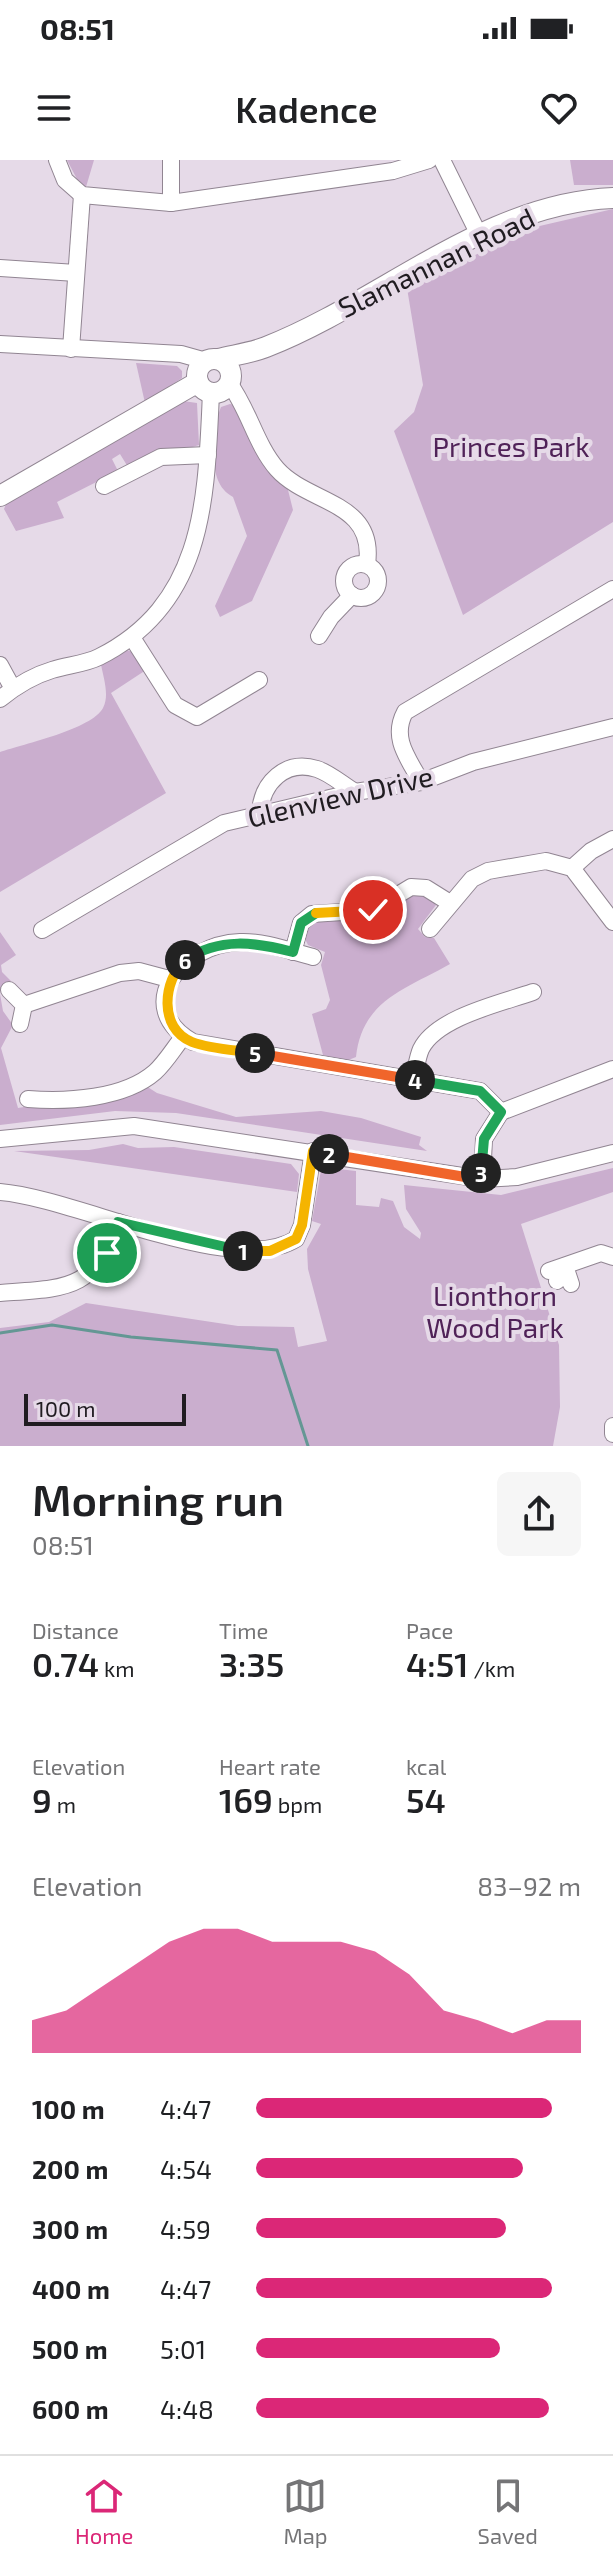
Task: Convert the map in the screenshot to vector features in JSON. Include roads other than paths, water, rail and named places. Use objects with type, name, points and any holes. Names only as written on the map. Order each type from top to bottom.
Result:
[{"type":"main road","name":"Slamannan Road","points":[[0,496],[213,375],[480,237],[558,206],[613,198]]},
{"type":"street","points":[[57,160],[65,180],[82,195],[171,203],[393,171],[429,160]]},
{"type":"street","points":[[171,160],[171,203]]},
{"type":"street","points":[[442,160],[480,237]]},
{"type":"street","points":[[71,349],[82,195]]},
{"type":"street","points":[[0,268],[76,273]]},
{"type":"street","points":[[0,344],[161,354],[213,375],[244,403],[276,468],[287,479],[342,507],[357,521],[369,551],[367,564]]},
{"type":"street","points":[[0,665],[6,693],[49,671],[95,659],[133,639],[159,615],[180,576],[204,508],[213,375]]},
{"type":"street","points":[[104,486],[161,457],[208,455]]},
{"type":"street","points":[[118,457],[127,474]]},
{"type":"street","points":[[357,564],[367,564],[375,570],[377,589],[361,598],[345,588],[344,578],[349,569],[357,564]]},
{"type":"street","points":[[421,782],[398,738],[397,726],[405,712],[613,589]]},
{"type":"street","points":[[319,636],[331,617],[352,595]]},
{"type":"street","points":[[133,639],[175,705],[197,717],[259,680]]},
{"type":"street","name":"Glenview Drive","points":[[42,930],[224,823],[260,812],[355,792],[421,782],[473,762],[613,727]]},
{"type":"street","points":[[260,812],[265,787],[276,776],[290,769],[319,769],[355,792]]},
{"type":"street","points":[[572,868],[591,851],[613,839]]},
{"type":"street","points":[[430,929],[472,879],[488,871],[546,861],[572,868],[613,922]]},
{"type":"street","points":[[293,952],[301,923],[312,914],[373,910],[411,887],[426,888],[450,903]]},
{"type":"street","points":[[313,957],[240,941],[217,946],[187,958],[169,979],[167,1008],[183,1037],[193,1042],[480,1091],[501,1112]]},
{"type":"street","points":[[24,1005],[120,973],[139,971],[169,979]]},
{"type":"street","points":[[509,982],[514,999]]},
{"type":"street","points":[[9,990],[24,1005]]},
{"type":"street","points":[[413,1080],[421,1049],[430,1038],[469,1013],[533,992]]},
{"type":"street","points":[[20,1024],[24,1005]]},
{"type":"street","points":[[28,1099],[69,1102],[110,1093],[154,1073],[183,1037]]},
{"type":"street","points":[[482,1179],[484,1139],[501,1112],[613,1069]]},
{"type":"street","points":[[0,1139],[134,1126],[482,1179],[517,1177],[613,1153]]},
{"type":"street","points":[[0,1192],[69,1205],[118,1222],[251,1252],[285,1246],[296,1239],[302,1225],[313,1151]]},
{"type":"street","points":[[0,1293],[79,1282],[102,1261],[118,1222]]},
{"type":"street","points":[[560,1275],[601,1253],[613,1257]]},
{"type":"street","points":[[613,1426],[613,1434]]},
{"type":"waterway","points":[[0,1333],[52,1325],[131,1337],[277,1350],[308,1446]]},
{"type":"park label","name":"Princes Park","points":[[511,446]]},
{"type":"park label","name":"Lionthorn Wood Park","points":[[495,1311]]}]
